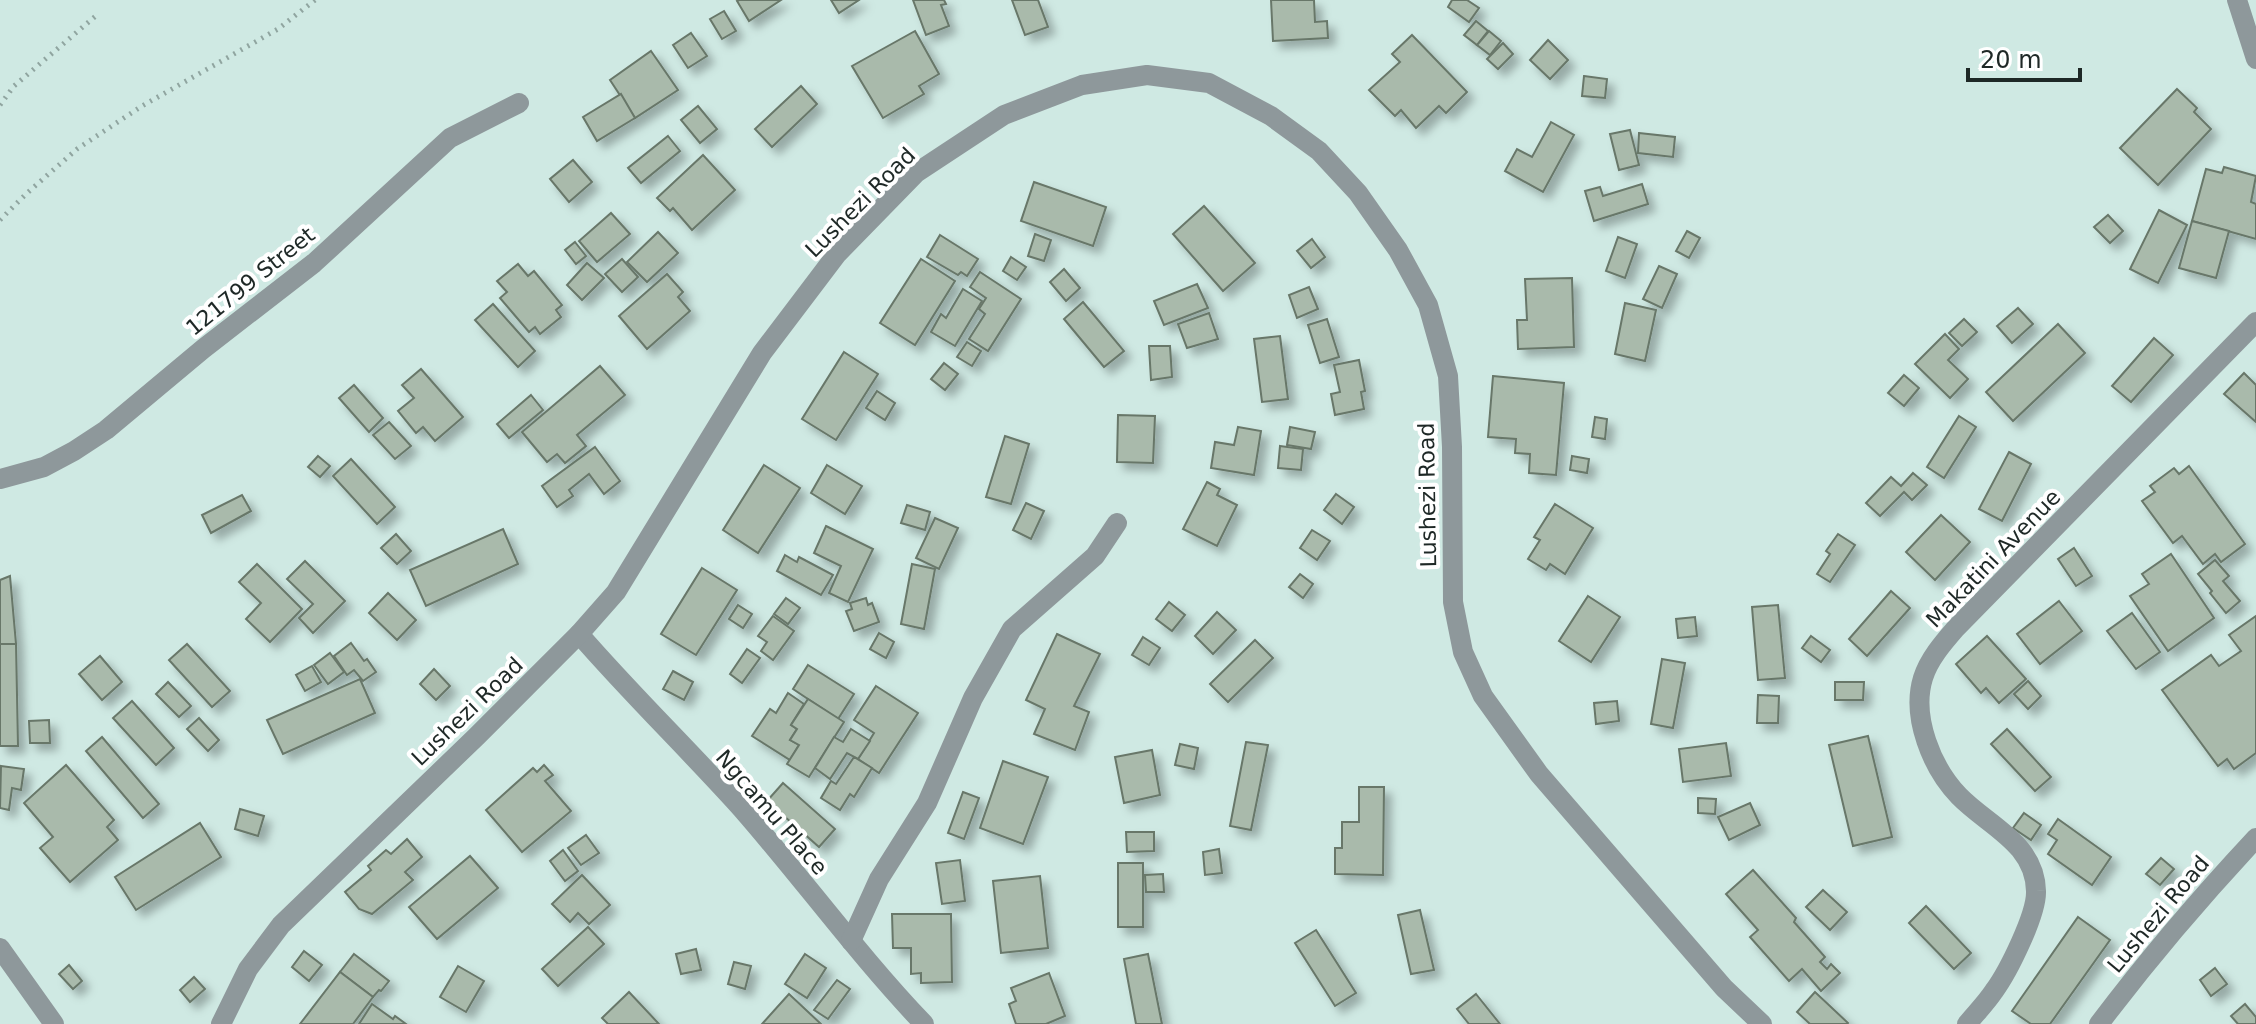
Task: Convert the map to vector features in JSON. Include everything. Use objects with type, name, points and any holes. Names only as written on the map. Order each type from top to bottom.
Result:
[{"type":"street","points":[[2237,0],[2256,59]]},
{"type":"street","name":"Lushezi Road","points":[[221,1024],[248,969],[281,925],[476,737],[579,634],[616,592],[762,353],[837,254],[916,173],[1004,115],[1082,85],[1147,75],[1209,83],[1271,116],[1319,151],[1358,193],[1398,250],[1428,305],[1448,376],[1452,447],[1453,602],[1463,652],[1483,696],[1539,774],[1724,988],[1762,1024]]},
{"type":"street","name":"121799 Street","points":[[0,479],[44,467],[106,430],[203,349],[314,263],[450,138],[519,103]]},
{"type":"street","name":"Makatini Avenue","points":[[1967,1024],[1995,990],[2030,922],[2035,882],[2026,855],[1959,795],[1940,770],[1927,744],[1919,710],[1922,679],[1935,653],[1956,628],[2256,322]]},
{"type":"street","points":[[851,941],[879,879],[927,803],[973,698],[1012,629],[1095,556],[1117,523]]},
{"type":"street","name":"Ngcamu Place","points":[[579,634],[742,809],[895,994],[924,1024]]},
{"type":"street","name":"Lushezi Road","points":[[2099,1024],[2150,957],[2256,838]]},
{"type":"street","points":[[0,948],[54,1024]]},
{"type":"path","points":[[0,220],[77,149],[142,106],[278,29],[315,0]]},
{"type":"path","points":[[0,105],[14,86],[98,14]]},
{"type":"building","points":[[739,0],[781,0],[749,21]]},
{"type":"building","points":[[831,0],[859,0],[839,13]]},
{"type":"building","points":[[913,0],[944,0],[946,4],[941,5],[949,26],[926,35]]},
{"type":"building","points":[[1012,0],[1038,0],[1048,27],[1025,35]]},
{"type":"building","points":[[1271,0],[1314,0],[1315,22],[1327,21],[1328,38],[1273,41]]},
{"type":"building","points":[[1452,0],[1467,0],[1479,8],[1469,22],[1448,7]]},
{"type":"building","points":[[724,11],[736,31],[722,39],[710,19]]},
{"type":"building","points":[[1476,21],[1488,31],[1477,45],[1464,35]]},
{"type":"building","points":[[915,31],[939,74],[919,86],[924,94],[883,118],[852,66]]},
{"type":"building","points":[[1489,31],[1501,41],[1490,55],[1477,45]]},
{"type":"building","points":[[691,33],[707,56],[688,68],[673,45]]},
{"type":"building","points":[[1412,35],[1467,92],[1446,113],[1439,106],[1416,128],[1401,110],[1395,116],[1369,90],[1400,62],[1392,54]]},
{"type":"building","points":[[1548,40],[1568,60],[1550,79],[1530,60]]},
{"type":"building","points":[[1503,43],[1513,54],[1498,69],[1487,59]]},
{"type":"building","points":[[651,51],[678,90],[635,118],[610,80]]},
{"type":"building","points":[[1584,76],[1607,79],[1605,98],[1582,96]]},
{"type":"building","points":[[801,86],[817,104],[772,147],[755,129]]},
{"type":"building","points":[[2177,89],[2197,108],[2194,112],[2211,129],[2158,185],[2120,148]]},
{"type":"building","points":[[621,94],[635,118],[597,141],[583,117]]},
{"type":"building","points":[[698,106],[717,129],[700,143],[681,120]]},
{"type":"building","points":[[1551,122],[1574,135],[1543,192],[1505,171],[1517,149],[1532,157]]},
{"type":"building","points":[[1630,130],[1639,165],[1619,170],[1610,134]]},
{"type":"building","points":[[1639,133],[1675,137],[1673,157],[1638,153]]},
{"type":"building","points":[[668,136],[680,151],[641,183],[628,168]]},
{"type":"building","points":[[703,155],[735,190],[692,230],[673,208],[670,211],[657,198]]},
{"type":"building","points":[[573,160],[592,182],[569,202],[550,179]]},
{"type":"building","points":[[2224,167],[2256,176],[2251,202],[2256,204],[2256,239],[2192,221],[2206,169],[2222,173]]},
{"type":"building","points":[[1034,182],[1106,207],[1093,246],[1021,221]]},
{"type":"building","points":[[1642,184],[1648,204],[1594,221],[1585,191],[1600,187],[1603,196]]},
{"type":"building","points":[[1204,206],[1255,263],[1223,291],[1173,234]]},
{"type":"building","points":[[2159,210],[2187,225],[2158,283],[2130,269]]},
{"type":"building","points":[[611,213],[630,234],[597,262],[579,241]]},
{"type":"building","points":[[2108,215],[2123,231],[2110,243],[2094,227]]},
{"type":"building","points":[[2192,221],[2229,231],[2216,278],[2179,268]]},
{"type":"building","points":[[1687,231],[1700,238],[1689,258],[1676,251]]},
{"type":"building","points":[[658,232],[678,253],[647,282],[627,262]]},
{"type":"building","points":[[1035,234],[1051,240],[1044,261],[1028,256]]},
{"type":"building","points":[[940,235],[978,259],[967,276],[961,272],[958,275],[927,257]]},
{"type":"building","points":[[1618,237],[1637,244],[1625,278],[1606,271]]},
{"type":"building","points":[[1312,239],[1325,257],[1311,268],[1297,251]]},
{"type":"building","points":[[575,242],[586,256],[576,264],[565,250]]},
{"type":"building","points":[[1011,257],[1026,267],[1017,280],[1003,271]]},
{"type":"building","points":[[622,259],[638,277],[622,292],[605,274]]},
{"type":"building","points":[[921,259],[955,281],[915,345],[880,323]]},
{"type":"building","points":[[587,263],[604,278],[582,300],[567,285]]},
{"type":"building","points":[[518,264],[528,276],[534,271],[562,305],[556,310],[561,317],[540,334],[535,327],[529,332],[500,298],[507,292],[497,281]]},
{"type":"building","points":[[1659,266],[1677,274],[1662,308],[1643,299]]},
{"type":"building","points":[[1064,269],[1080,288],[1066,301],[1050,282]]},
{"type":"building","points":[[980,272],[1021,299],[988,351],[969,339],[985,314],[979,309],[986,298],[970,287]]},
{"type":"building","points":[[667,274],[683,292],[678,297],[690,311],[647,349],[619,316]]},
{"type":"building","points":[[1572,278],[1574,347],[1518,349],[1517,320],[1527,320],[1525,279]]},
{"type":"building","points":[[1197,284],[1208,308],[1164,325],[1154,301]]},
{"type":"building","points":[[1309,287],[1318,309],[1297,318],[1289,295]]},
{"type":"building","points":[[963,289],[982,301],[955,346],[931,332],[941,314],[946,318]]},
{"type":"building","points":[[1083,302],[1124,351],[1104,367],[1064,319]]},
{"type":"building","points":[[1625,303],[1656,310],[1645,361],[1615,354]]},
{"type":"building","points":[[493,304],[535,351],[518,367],[475,320]]},
{"type":"building","points":[[2018,308],[2033,324],[2012,343],[1997,326]]},
{"type":"building","points":[[1209,313],[1218,339],[1187,348],[1178,324]]},
{"type":"building","points":[[1327,319],[1339,357],[1320,363],[1308,325]]},
{"type":"building","points":[[1964,319],[1977,332],[1962,346],[1949,333]]},
{"type":"building","points":[[2058,324],[2085,353],[2013,421],[1986,392]]},
{"type":"building","points":[[1945,334],[1959,349],[1948,360],[1968,379],[1950,398],[1915,364]]},
{"type":"building","points":[[1280,336],[1288,399],[1262,402],[1254,339]]},
{"type":"building","points":[[2154,338],[2173,355],[2131,402],[2112,386]]},
{"type":"building","points":[[967,342],[981,351],[972,366],[957,357]]},
{"type":"building","points":[[1149,346],[1170,346],[1172,377],[1151,380]]},
{"type":"building","points":[[844,352],[878,374],[836,440],[802,419]]},
{"type":"building","points":[[1359,360],[1365,391],[1361,392],[1364,409],[1335,415],[1331,394],[1340,392],[1334,365]]},
{"type":"building","points":[[944,363],[958,374],[945,390],[931,379]]},
{"type":"building","points":[[600,366],[625,395],[577,435],[586,446],[565,463],[557,454],[547,462],[522,432]]},
{"type":"building","points":[[421,369],[463,417],[435,441],[423,427],[416,433],[398,411],[414,398],[402,385]]},
{"type":"building","points":[[2244,373],[2256,385],[2256,422],[2224,394]]},
{"type":"building","points":[[1904,375],[1919,388],[1904,406],[1888,393]]},
{"type":"building","points":[[1493,376],[1564,383],[1556,475],[1529,473],[1530,454],[1515,453],[1516,439],[1488,437]]},
{"type":"building","points":[[354,385],[383,418],[369,432],[339,398]]},
{"type":"building","points":[[877,391],[895,403],[885,420],[866,408]]},
{"type":"building","points":[[531,395],[543,410],[509,438],[497,424]]},
{"type":"building","points":[[1118,415],[1155,416],[1153,463],[1117,462]]},
{"type":"building","points":[[1959,416],[1976,427],[1944,478],[1927,467]]},
{"type":"building","points":[[1595,417],[1607,419],[1605,439],[1592,437]]},
{"type":"building","points":[[389,422],[411,446],[395,459],[373,435]]},
{"type":"building","points":[[1238,427],[1261,431],[1254,475],[1211,468],[1215,442],[1234,445]]},
{"type":"building","points":[[1290,427],[1315,432],[1311,449],[1287,445]]},
{"type":"building","points":[[1005,436],[1029,444],[1011,504],[986,497]]},
{"type":"building","points":[[1280,446],[1303,449],[1301,470],[1278,468]]},
{"type":"building","points":[[595,447],[620,481],[604,494],[589,474],[569,490],[573,496],[557,507],[542,486]]},
{"type":"building","points":[[2009,452],[2031,464],[2002,521],[1979,509]]},
{"type":"building","points":[[318,456],[330,466],[320,477],[308,467]]},
{"type":"building","points":[[1572,456],[1589,459],[1587,473],[1570,470]]},
{"type":"building","points":[[351,459],[395,507],[377,524],[333,476]]},
{"type":"building","points":[[764,465],[800,488],[758,553],[723,530]]},
{"type":"building","points":[[827,465],[862,486],[845,514],[811,493]]},
{"type":"building","points":[[2189,466],[2245,544],[2221,562],[2215,554],[2203,564],[2182,536],[2173,543],[2142,501],[2155,492],[2150,486],[2174,468],[2179,474]]},
{"type":"building","points":[[1913,473],[1927,485],[1912,500],[1904,492],[1880,516],[1866,503],[1891,477],[1901,486]]},
{"type":"building","points":[[1207,482],[1220,489],[1217,495],[1237,505],[1217,546],[1183,529]]},
{"type":"building","points":[[1336,494],[1354,507],[1342,524],[1324,510]]},
{"type":"building","points":[[242,495],[251,511],[211,533],[202,515]]},
{"type":"building","points":[[1026,503],[1044,511],[1031,539],[1013,530]]},
{"type":"building","points":[[1555,504],[1593,528],[1565,574],[1550,564],[1546,570],[1528,559],[1540,540],[1534,537]]},
{"type":"building","points":[[907,505],[930,512],[925,530],[901,523]]},
{"type":"building","points":[[1941,515],[1970,542],[1935,580],[1906,552]]},
{"type":"building","points":[[935,518],[958,528],[939,569],[916,558]]},
{"type":"building","points":[[826,526],[873,549],[848,602],[829,593],[841,566],[814,553]]},
{"type":"building","points":[[503,529],[518,564],[426,606],[410,570]]},
{"type":"building","points":[[1312,530],[1330,541],[1317,560],[1300,548]]},
{"type":"building","points":[[396,534],[411,551],[397,564],[381,548]]},
{"type":"building","points":[[1838,534],[1855,545],[1830,582],[1817,574],[1830,554],[1826,551]]},
{"type":"building","points":[[2074,548],[2092,576],[2076,586],[2058,559]]},
{"type":"building","points":[[2171,554],[2214,618],[2168,651],[2130,596],[2149,584],[2142,574]]},
{"type":"building","points":[[785,555],[797,562],[799,557],[833,575],[821,595],[777,571]]},
{"type":"building","points":[[2215,560],[2229,576],[2223,581],[2240,601],[2226,613],[2198,574]]},
{"type":"building","points":[[305,561],[345,601],[313,633],[299,618],[313,604],[287,579]]},
{"type":"building","points":[[257,564],[302,609],[270,642],[246,619],[261,603],[239,582]]},
{"type":"building","points":[[912,564],[935,569],[924,629],[901,624]]},
{"type":"building","points":[[702,568],[737,590],[696,655],[661,634]]},
{"type":"building","points":[[1300,574],[1313,584],[1303,598],[1289,587]]},
{"type":"building","points":[[10,576],[16,644],[0,644],[0,580]]},
{"type":"building","points":[[1891,591],[1910,608],[1867,656],[1849,639]]},
{"type":"building","points":[[388,593],[416,620],[397,640],[369,613]]},
{"type":"building","points":[[1588,596],[1620,617],[1591,662],[1559,641]]},
{"type":"building","points":[[786,598],[800,608],[788,624],[774,614]]},
{"type":"building","points":[[866,598],[868,605],[872,603],[879,622],[854,631],[846,611],[852,609],[850,603]]},
{"type":"building","points":[[2059,601],[2082,631],[2040,664],[2017,634]]},
{"type":"building","points":[[1169,602],[1185,615],[1172,631],[1156,619]]},
{"type":"building","points":[[738,605],[752,614],[743,628],[729,619]]},
{"type":"building","points":[[1778,605],[1785,678],[1758,680],[1752,607]]},
{"type":"building","points":[[1217,612],[1236,630],[1213,654],[1195,636]]},
{"type":"building","points":[[2132,613],[2160,652],[2136,669],[2107,631]]},
{"type":"building","points":[[773,616],[794,631],[773,660],[761,651],[767,642],[758,636]]},
{"type":"building","points":[[2256,616],[2256,753],[2234,769],[2227,759],[2218,766],[2162,690],[2211,655],[2219,666],[2241,651],[2229,635]]},
{"type":"building","points":[[1695,617],[1697,636],[1678,638],[1676,619]]},
{"type":"building","points":[[879,633],[894,642],[886,658],[870,649]]},
{"type":"building","points":[[1057,634],[1100,654],[1074,706],[1089,712],[1075,750],[1034,734],[1045,709],[1026,700]]},
{"type":"building","points":[[1811,636],[1830,650],[1821,662],[1802,648]]},
{"type":"building","points":[[1987,636],[2026,679],[1999,703],[1986,688],[1981,693],[1956,664]]},
{"type":"building","points":[[1143,637],[1160,648],[1149,665],[1132,655]]},
{"type":"building","points":[[1255,640],[1273,658],[1228,702],[1210,684]]},
{"type":"building","points":[[351,643],[376,672],[363,681],[354,670],[347,675],[334,656]]},
{"type":"building","points":[[0,644],[16,644],[18,746],[0,746]]},
{"type":"building","points":[[187,644],[230,691],[212,707],[169,660]]},
{"type":"building","points":[[747,649],[760,658],[742,683],[730,674]]},
{"type":"building","points":[[330,653],[344,672],[328,684],[314,665]]},
{"type":"building","points":[[100,656],[122,682],[102,700],[79,674]]},
{"type":"building","points":[[1662,659],[1685,663],[1673,728],[1651,724]]},
{"type":"building","points":[[808,665],[854,694],[838,719],[793,689]]},
{"type":"building","points":[[312,666],[321,682],[305,691],[296,675]]},
{"type":"building","points":[[434,669],[450,686],[436,700],[420,684]]},
{"type":"building","points":[[673,671],[693,682],[684,700],[663,689]]},
{"type":"building","points":[[360,679],[375,713],[283,754],[267,720]]},
{"type":"building","points":[[2028,681],[2041,696],[2028,709],[2014,694]]},
{"type":"building","points":[[168,682],[191,706],[179,717],[156,694]]},
{"type":"building","points":[[1835,682],[1864,682],[1863,700],[1835,700]]},
{"type":"building","points":[[876,686],[918,713],[879,773],[858,759],[874,733],[854,720]]},
{"type":"building","points":[[788,693],[804,704],[791,725],[797,729],[790,740],[799,745],[790,760],[752,736],[770,709],[776,713]]},
{"type":"building","points":[[1758,695],[1779,696],[1778,723],[1757,723]]},
{"type":"building","points":[[808,699],[844,722],[809,777],[787,764],[799,745],[790,740],[797,729],[791,725]]},
{"type":"building","points":[[132,701],[174,748],[156,765],[113,718]]},
{"type":"building","points":[[1617,701],[1619,721],[1596,724],[1594,703]]},
{"type":"building","points":[[199,718],[219,740],[208,751],[187,729]]},
{"type":"building","points":[[49,720],[50,743],[30,743],[29,721]]},
{"type":"building","points":[[851,729],[870,741],[858,759],[847,753],[830,779],[815,768],[834,737],[843,742]]},
{"type":"building","points":[[2007,729],[2051,777],[2035,791],[1991,744]]},
{"type":"building","points":[[1868,736],[1892,837],[1853,846],[1829,745]]},
{"type":"building","points":[[102,737],[159,804],[143,818],[86,751]]},
{"type":"building","points":[[1246,742],[1268,745],[1251,830],[1230,826]]},
{"type":"building","points":[[1726,743],[1731,776],[1683,782],[1679,749]]},
{"type":"building","points":[[1180,744],[1198,748],[1194,769],[1175,765]]},
{"type":"building","points":[[1152,750],[1160,795],[1124,803],[1115,757]]},
{"type":"building","points":[[854,757],[872,768],[854,797],[850,794],[840,810],[821,798],[831,781],[836,784]]},
{"type":"building","points":[[1003,761],[1048,777],[1023,844],[980,828]]},
{"type":"building","points":[[66,765],[114,820],[107,827],[118,840],[70,882],[40,848],[53,837],[24,803]]},
{"type":"building","points":[[544,765],[553,775],[545,781],[571,811],[522,852],[486,810],[533,768],[537,772]]},
{"type":"building","points":[[1,766],[24,769],[21,790],[12,788],[9,810],[0,808]]},
{"type":"building","points":[[783,783],[835,829],[819,847],[767,801]]},
{"type":"building","points":[[1359,787],[1384,787],[1383,875],[1335,874],[1335,848],[1342,848],[1342,822],[1359,822]]},
{"type":"building","points":[[963,792],[979,798],[964,839],[948,833]]},
{"type":"building","points":[[1698,798],[1716,799],[1715,814],[1698,813]]},
{"type":"building","points":[[1750,803],[1760,825],[1729,840],[1718,817]]},
{"type":"building","points":[[240,809],[264,816],[258,836],[235,829]]},
{"type":"building","points":[[2024,813],[2041,825],[2031,840],[2013,828]]},
{"type":"building","points":[[2058,819],[2111,857],[2092,885],[2048,854],[2057,840],[2048,834]]},
{"type":"building","points":[[200,823],[221,857],[136,910],[115,877]]},
{"type":"building","points":[[1126,832],[1154,832],[1154,851],[1127,852]]},
{"type":"building","points":[[586,835],[599,853],[581,865],[568,848]]},
{"type":"building","points":[[407,839],[422,857],[405,872],[413,880],[372,914],[359,909],[345,892],[371,870],[368,866],[386,850],[391,854]]},
{"type":"building","points":[[1219,849],[1222,873],[1205,875],[1203,852]]},
{"type":"building","points":[[563,850],[578,871],[565,881],[550,861]]},
{"type":"building","points":[[470,856],[498,888],[437,939],[409,907]]},
{"type":"building","points":[[2161,858],[2174,869],[2160,885],[2146,874]]},
{"type":"building","points":[[960,860],[965,901],[942,904],[936,863]]},
{"type":"building","points":[[1118,863],[1143,863],[1143,927],[1118,927]]},
{"type":"building","points":[[1753,870],[1796,918],[1794,922],[1825,957],[1820,962],[1827,969],[1831,964],[1840,973],[1821,991],[1802,969],[1789,981],[1750,937],[1758,930],[1726,894]]},
{"type":"building","points":[[1163,874],[1164,892],[1146,892],[1145,875]]},
{"type":"building","points":[[582,875],[610,905],[589,924],[578,913],[570,922],[552,904]]},
{"type":"building","points":[[1040,876],[1048,948],[1001,953],[993,881]]},
{"type":"building","points":[[1823,890],[1847,912],[1830,930],[1806,907]]},
{"type":"building","points":[[1926,906],[1971,953],[1954,969],[1909,923]]},
{"type":"building","points":[[1420,910],[1434,970],[1411,974],[1398,915]]},
{"type":"building","points":[[892,914],[951,914],[952,982],[921,983],[921,973],[911,974],[911,948],[893,948]]},
{"type":"building","points":[[2078,917],[2110,940],[2050,1024],[2031,1024],[2012,1011]]},
{"type":"building","points":[[588,927],[604,944],[558,986],[542,969]]},
{"type":"building","points":[[1316,930],[1356,993],[1335,1006],[1295,943]]},
{"type":"building","points":[[696,949],[701,970],[681,974],[676,954]]},
{"type":"building","points":[[304,951],[322,965],[309,981],[292,967]]},
{"type":"building","points":[[354,954],[389,981],[373,997],[340,972]]},
{"type":"building","points":[[805,954],[826,968],[807,998],[785,984]]},
{"type":"building","points":[[1148,954],[1162,1024],[1136,1024],[1124,959]]},
{"type":"building","points":[[734,962],[751,966],[745,989],[728,984]]},
{"type":"building","points":[[69,965],[82,981],[73,989],[59,974]]},
{"type":"building","points":[[458,966],[484,981],[466,1012],[440,997]]},
{"type":"building","points":[[2215,968],[2227,984],[2211,996],[2200,980]]},
{"type":"building","points":[[340,972],[373,997],[353,1024],[300,1024]]},
{"type":"building","points":[[1049,973],[1065,1016],[1046,1024],[1016,1024],[1009,1004],[1016,1001],[1011,988]]},
{"type":"building","points":[[194,977],[205,989],[190,1002],[180,990]]},
{"type":"building","points":[[837,980],[850,989],[828,1019],[814,1010]]},
{"type":"building","points":[[629,992],[659,1024],[608,1024],[602,1018]]},
{"type":"building","points":[[1815,992],[1848,1023],[1810,1024],[1797,1012]]},
{"type":"building","points":[[789,994],[821,1024],[762,1024]]},
{"type":"building","points":[[1476,994],[1500,1024],[1469,1024],[1457,1009]]},
{"type":"building","points":[[372,1004],[393,1019],[395,1016],[406,1024],[359,1024]]},
{"type":"building","points":[[2245,1004],[2256,1017],[2256,1024],[2238,1024],[2231,1016]]}]
